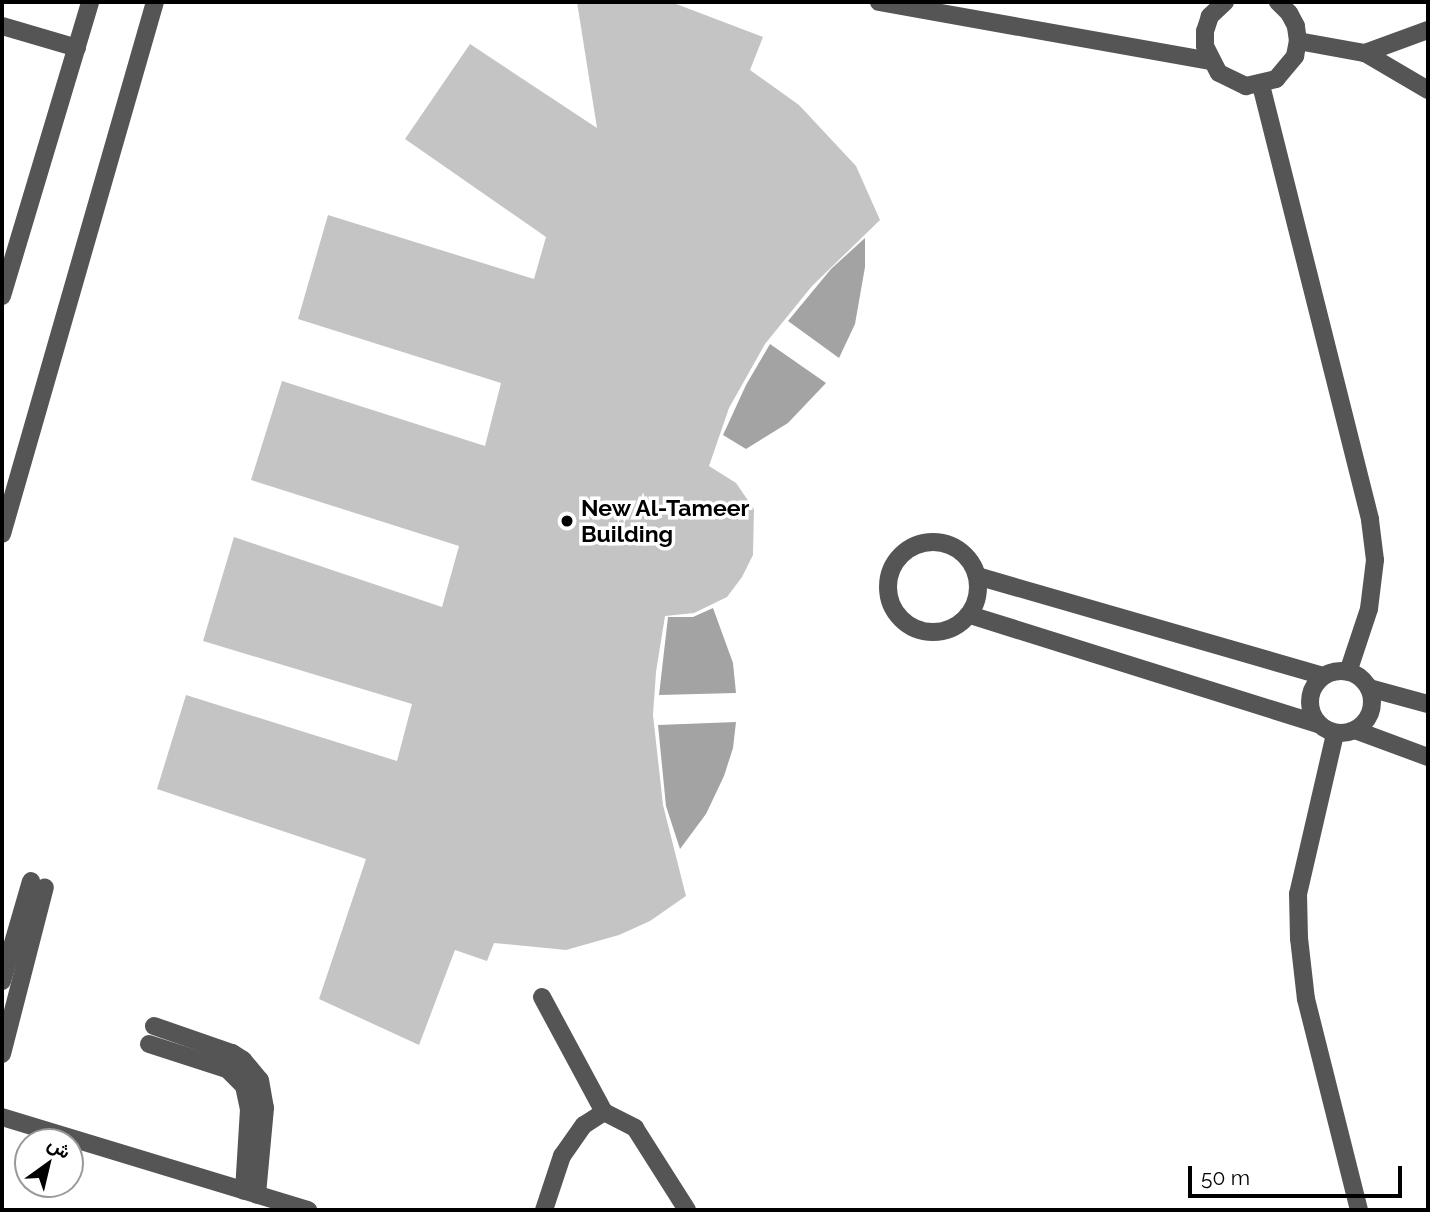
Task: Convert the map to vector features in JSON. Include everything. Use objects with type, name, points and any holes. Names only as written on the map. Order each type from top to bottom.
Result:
[{"type":"lane","points":[[2,296],[90,2]]},
{"type":"lane","points":[[2,534],[155,2]]},
{"type":"lane","points":[[879,2],[1210,61]]},
{"type":"lane","points":[[1219,3],[1210,16],[1205,31],[1205,46],[1210,61],[1219,73],[1231,82],[1246,86],[1261,85],[1276,79],[1287,69],[1295,56],[1298,41],[1289,13],[1278,2]]},
{"type":"lane","points":[[2,26],[76,48]]},
{"type":"lane","points":[[1365,53],[1428,30]]},
{"type":"lane","points":[[1298,41],[1365,53],[1428,90]]},
{"type":"lane","points":[[1261,85],[1370,520],[1375,560],[1369,609],[1348,672]]},
{"type":"lane","points":[[927,542],[954,547],[967,556],[977,576],[977,601],[970,615],[958,626],[944,632],[913,628],[892,607],[888,593],[889,579],[902,554],[927,542]]},
{"type":"lane","points":[[977,576],[1323,676]]},
{"type":"lane","points":[[970,615],[1318,724],[1335,734],[1355,730],[1369,717],[1372,707],[1369,688],[1363,680],[1348,672],[1333,672],[1323,676],[1315,684],[1310,704],[1318,724]]},
{"type":"lane","points":[[1369,688],[1428,704]]},
{"type":"lane","points":[[1355,730],[1428,757]]},
{"type":"lane","points":[[1335,734],[1298,894],[1298,938],[1307,999],[1359,1210]]},
{"type":"lane","points":[[2,981],[38,884],[2,1054]]},
{"type":"lane","points":[[542,998],[604,1112],[635,1128],[687,1210]]},
{"type":"lane","points":[[154,1026],[232,1053],[243,1060],[260,1080],[265,1108],[251,1193]]},
{"type":"lane","points":[[149,1044],[227,1069],[244,1086],[249,1109],[251,1193]]},
{"type":"lane","points":[[544,1210],[562,1156],[584,1125],[604,1112]]},
{"type":"lane","points":[[2,1117],[308,1210]]},
{"type":"shaded area","points":[[865,238],[865,267],[855,324],[839,358],[788,321],[831,269]]},
{"type":"shaded area","points":[[770,344],[826,383],[788,423],[746,449],[723,435],[746,385]]},
{"type":"shaded area","points":[[713,608],[733,663],[736,693],[659,695],[668,617],[693,617]]},
{"type":"shaded area","points":[[736,722],[733,748],[724,776],[706,814],[680,849],[666,806],[658,725]]},
{"type":"building","name":"New Al-Tameer Building","points":[[577,2],[671,2],[763,37],[750,70],[799,105],[856,166],[880,220],[812,286],[765,344],[729,408],[709,466],[736,483],[754,509],[753,555],[742,577],[727,597],[694,613],[665,616],[656,672],[653,715],[663,805],[686,896],[650,921],[619,935],[566,950],[494,943],[487,961],[455,950],[419,1045],[319,999],[366,859],[157,789],[186,695],[397,761],[412,704],[203,641],[234,537],[442,607],[459,546],[251,480],[282,381],[485,446],[501,383],[298,319],[328,215],[534,279],[546,237],[405,139],[470,44],[597,128]]},
{"type":"place","name":"New Al-Tameer Building","points":[[567,521]]}]
